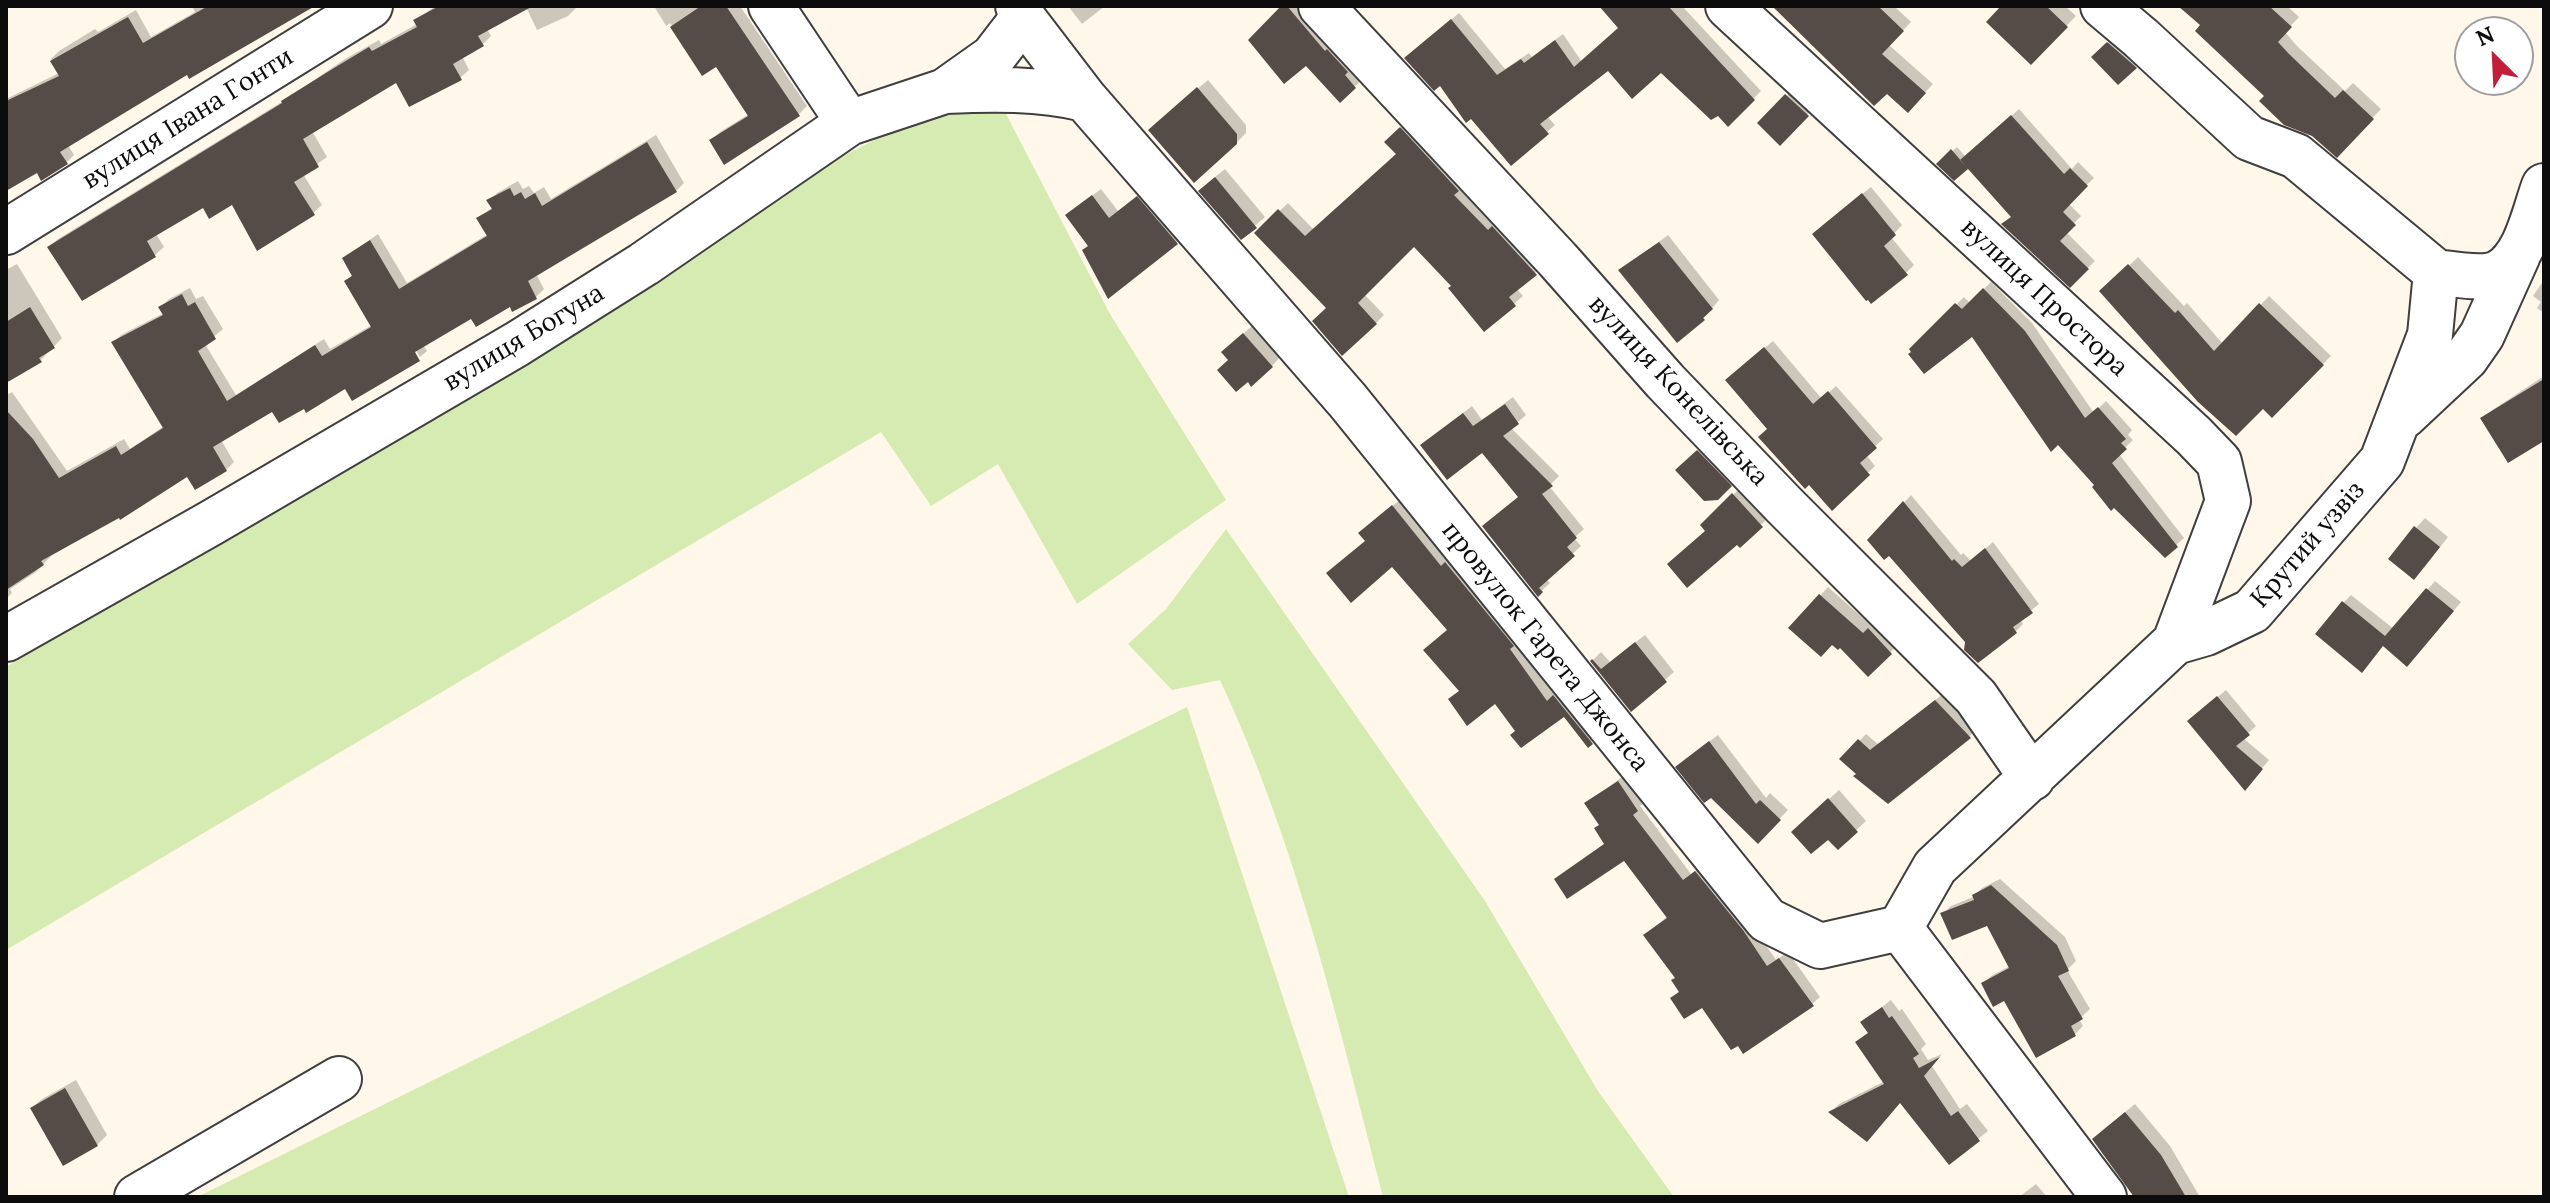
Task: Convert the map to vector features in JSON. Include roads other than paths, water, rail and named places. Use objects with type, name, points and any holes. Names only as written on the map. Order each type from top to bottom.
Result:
[{"type":"street","name":"вулиця Івана Гонти","points":[[6,232],[370,6]]},
{"type":"street","points":[[771,6],[849,123]]},
{"type":"street","name":"вулиця Конелівська","points":[[1321,6],[1558,260],[1665,381],[1976,697],[2032,778]]},
{"type":"street","name":"вулиця Простора","points":[[1728,6],[2219,462],[2228,501],[2175,642]]},
{"type":"street","points":[[2103,6],[2249,138],[2296,156],[2436,272],[2466,276],[2497,274],[2518,255]]},
{"type":"street","name":"вулиця Богуна","points":[[6,639],[517,344],[644,264],[849,123],[945,91],[993,57],[1020,12]]},
{"type":"street","name":"провулок Гарета Джонса","points":[[1020,12],[1085,99],[1348,401],[1767,920],[1820,946],[1900,928]]},
{"type":"street","points":[[945,91],[1051,91],[1085,99]]},
{"type":"street","points":[[2396,423],[2466,358],[2482,335],[2518,255],[2544,186]]},
{"type":"street","name":"Крутий узвіз","points":[[1900,928],[1935,867],[2175,642],[2206,633],[2252,611],[2382,461],[2430,335],[2436,272]]},
{"type":"street","points":[[1900,928],[2104,1197]]},
{"type":"street","points":[[137,1197],[339,1079]]}]
